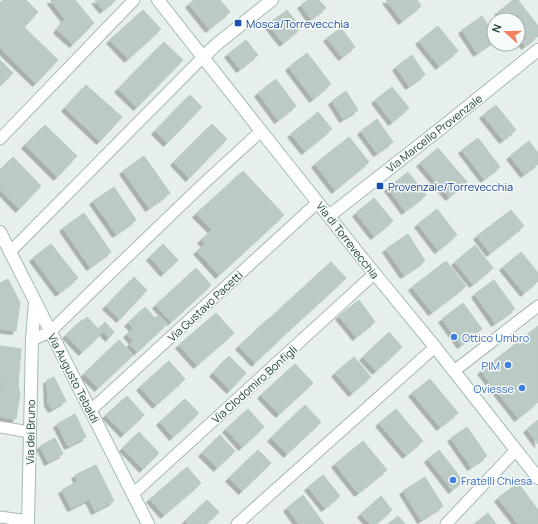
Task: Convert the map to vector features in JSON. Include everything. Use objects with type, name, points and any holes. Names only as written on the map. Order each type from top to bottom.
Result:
[{"type":"street","points":[[0,139],[134,0]]},
{"type":"street","name":"Via di Torrevecchia","points":[[158,0],[261,132],[374,274],[435,347],[538,478]]},
{"type":"street","points":[[5,252],[203,57],[272,0]]},
{"type":"street","name":"Via Marcello Provenzale","points":[[329,216],[538,50]]},
{"type":"street","points":[[32,340],[50,332],[201,186],[261,132]]},
{"type":"street","name":"Via Gustavo Pacetti","points":[[91,410],[318,202]]},
{"type":"street","name":"Via Augusto Tebaldi","points":[[0,232],[5,252],[35,301],[148,524]]},
{"type":"street","name":"Via Clodomiro Bonfigli","points":[[133,494],[374,274]]},
{"type":"street","name":"Via dei Bruno","points":[[28,522],[29,432],[32,340],[35,301]]},
{"type":"street","points":[[454,371],[538,306]]},
{"type":"street","points":[[237,524],[435,347]]},
{"type":"street","points":[[0,427],[29,432]]},
{"type":"street","points":[[446,524],[516,450]]},
{"type":"street","points":[[0,517],[28,522]]},
{"type":"building","points":[[3,0],[26,0],[38,12],[24,27],[58,60],[36,83],[0,48],[0,3]]},
{"type":"building","points":[[51,0],[75,0],[94,23],[73,44],[57,30],[65,19]]},
{"type":"building","points":[[95,0],[116,0],[103,10]]},
{"type":"building","points":[[194,0],[220,0],[230,12],[209,29],[189,4]]},
{"type":"building","points":[[308,0],[319,0],[326,8],[311,19],[301,5]]},
{"type":"building","points":[[386,0],[417,0],[421,6],[402,21]]},
{"type":"building","points":[[513,0],[518,0],[538,26],[538,36],[526,45],[526,12],[498,12]]},
{"type":"building","points":[[143,10],[161,29],[128,59],[110,40]]},
{"type":"building","points":[[287,10],[301,28],[283,43],[268,24]]},
{"type":"building","points":[[482,16],[486,22],[486,47],[477,53],[462,30]]},
{"type":"building","points":[[438,26],[458,51],[439,66],[419,41]]},
{"type":"building","points":[[341,28],[355,47],[342,57],[327,38]]},
{"type":"building","points":[[246,40],[258,55],[240,69],[228,54]]},
{"type":"building","points":[[164,42],[183,60],[137,107],[118,89]]},
{"type":"building","points":[[307,53],[331,84],[313,99],[289,67]]},
{"type":"building","points":[[412,55],[425,75],[409,86],[396,67]]},
{"type":"building","points":[[0,60],[13,73],[0,86]]},
{"type":"building","points":[[276,79],[296,106],[278,120],[258,93]]},
{"type":"building","points":[[86,85],[122,117],[100,141],[65,108]]},
{"type":"building","points":[[392,87],[409,108],[392,122],[375,100]]},
{"type":"building","points":[[346,91],[358,110],[343,119],[332,101]]},
{"type":"building","points":[[190,95],[202,107],[167,143],[155,131]]},
{"type":"building","points":[[496,105],[516,130],[503,140],[483,115]]},
{"type":"building","points":[[318,112],[332,129],[305,151],[291,134]]},
{"type":"building","points":[[377,119],[393,142],[377,153],[361,131]]},
{"type":"building","points":[[212,124],[227,139],[189,178],[174,162]]},
{"type":"building","points":[[45,125],[77,156],[57,177],[25,145]]},
{"type":"building","points":[[349,137],[369,162],[335,190],[315,164]]},
{"type":"building","points":[[478,138],[500,167],[484,179],[462,150]]},
{"type":"building","points":[[529,141],[538,153],[538,164],[524,174],[510,156]]},
{"type":"building","points":[[438,148],[467,182],[449,197],[420,163]]},
{"type":"building","points":[[144,156],[170,193],[149,208],[123,171]]},
{"type":"building","points":[[13,157],[41,186],[19,209],[0,189],[0,170]]},
{"type":"building","points":[[243,171],[284,215],[219,275],[197,251],[205,244],[201,240],[212,230],[196,214]]},
{"type":"building","points":[[408,172],[426,195],[405,211],[388,188]]},
{"type":"building","points":[[114,187],[136,220],[116,234],[93,201]]},
{"type":"building","points":[[374,198],[393,221],[374,236],[356,213]]},
{"type":"building","points":[[437,209],[457,235],[438,250],[418,224]]},
{"type":"building","points":[[511,210],[524,226],[490,253],[477,236]]},
{"type":"building","points":[[84,213],[111,252],[90,267],[63,228]]},
{"type":"building","points":[[408,234],[425,261],[404,275],[386,249]]},
{"type":"building","points":[[51,244],[78,278],[59,293],[33,258]]},
{"type":"building","points":[[163,244],[178,260],[164,273],[150,257]]},
{"type":"building","points":[[475,245],[493,268],[473,284],[455,262]]},
{"type":"building","points":[[521,252],[538,273],[538,281],[524,293],[503,267]]},
{"type":"building","points":[[446,261],[466,286],[432,312],[412,287]]},
{"type":"building","points":[[331,262],[346,278],[285,334],[270,318]]},
{"type":"building","points":[[196,268],[211,285],[171,322],[156,305]]},
{"type":"building","points":[[134,277],[147,290],[120,319],[106,306]]},
{"type":"building","points":[[8,279],[20,303],[16,331],[0,329],[0,283]]},
{"type":"building","points":[[494,280],[515,309],[495,323],[475,294]]},
{"type":"building","points":[[359,300],[375,322],[356,337],[339,316]]},
{"type":"building","points":[[463,303],[482,329],[461,345],[442,319]]},
{"type":"building","points":[[145,307],[155,318],[159,315],[167,324],[137,352],[130,344],[133,341],[127,334],[133,328],[128,323]]},
{"type":"building","points":[[216,313],[234,333],[197,365],[179,345]]},
{"type":"building","points":[[87,317],[102,333],[82,352],[66,335]]},
{"type":"building","points":[[269,318],[285,334],[255,363],[239,346]]},
{"type":"building","points":[[105,322],[114,332],[109,338],[99,328]]},
{"type":"building","points":[[538,326],[538,402],[518,418],[481,371]]},
{"type":"building","points":[[389,332],[402,347],[376,371],[363,357]]},
{"type":"building","points":[[119,340],[133,355],[98,388],[84,374]]},
{"type":"building","points":[[0,346],[21,349],[18,385],[0,382]]},
{"type":"building","points":[[229,356],[246,373],[230,390],[213,373]]},
{"type":"building","points":[[354,357],[371,377],[352,393],[335,373]]},
{"type":"building","points":[[169,361],[185,379],[156,405],[140,387]]},
{"type":"building","points":[[295,364],[313,383],[279,414],[261,395]]},
{"type":"building","points":[[54,377],[66,401],[52,409],[48,403],[47,380]]},
{"type":"building","points":[[430,379],[458,413],[440,427],[412,393]]},
{"type":"building","points":[[2,382],[18,385],[20,394],[0,391]]},
{"type":"building","points":[[0,391],[20,394],[16,419],[0,417]]},
{"type":"building","points":[[127,396],[144,415],[124,434],[106,415]]},
{"type":"building","points":[[185,399],[199,413],[173,437],[160,422]]},
{"type":"building","points":[[305,405],[321,422],[287,454],[271,438]]},
{"type":"building","points":[[248,409],[264,427],[242,447],[226,429]]},
{"type":"building","points":[[396,409],[423,441],[406,455],[379,423]]},
{"type":"building","points":[[75,414],[86,437],[68,446],[57,424]]},
{"type":"building","points":[[538,420],[538,444],[527,429]]},
{"type":"building","points":[[467,427],[487,456],[471,467],[451,438]]},
{"type":"building","points":[[139,432],[159,453],[143,469],[123,448]]},
{"type":"building","points":[[220,435],[235,451],[217,468],[202,453]]},
{"type":"building","points":[[55,438],[63,454],[48,462],[40,446]]},
{"type":"building","points":[[363,441],[387,470],[358,493],[335,464]]},
{"type":"building","points":[[258,450],[271,463],[242,491],[229,478]]},
{"type":"building","points":[[439,450],[463,481],[452,490],[428,459]]},
{"type":"building","points":[[96,465],[114,501],[95,511],[89,499],[71,508],[62,490],[78,481],[75,475]]},
{"type":"building","points":[[187,467],[201,483],[164,515],[150,499]]},
{"type":"building","points":[[323,475],[340,496],[325,508],[308,487]]},
{"type":"building","points":[[425,477],[443,506],[421,520],[403,491]]},
{"type":"building","points":[[518,483],[538,510],[538,524],[518,524],[498,498]]},
{"type":"building","points":[[303,495],[324,524],[299,524],[287,508]]},
{"type":"building","points":[[381,496],[392,510],[376,524],[370,524],[361,514]]},
{"type":"building","points":[[207,500],[219,512],[206,524],[188,524],[185,521]]},
{"type":"building","points":[[488,513],[496,524],[474,524]]},
{"type":"building","points":[[398,516],[405,524],[388,524]]},
{"type":"place","name":"Mosca/Torrevecchia","points":[[238,23]]},
{"type":"place","name":"Provenzale/Torrevecchia","points":[[380,186]]},
{"type":"place","name":"Ottico Umbro","points":[[454,337]]},
{"type":"place","name":"PIM","points":[[508,365]]},
{"type":"place","name":"Oviesse","points":[[522,388]]},
{"type":"place","name":"Fratelli Chiesa","points":[[453,480]]}]
